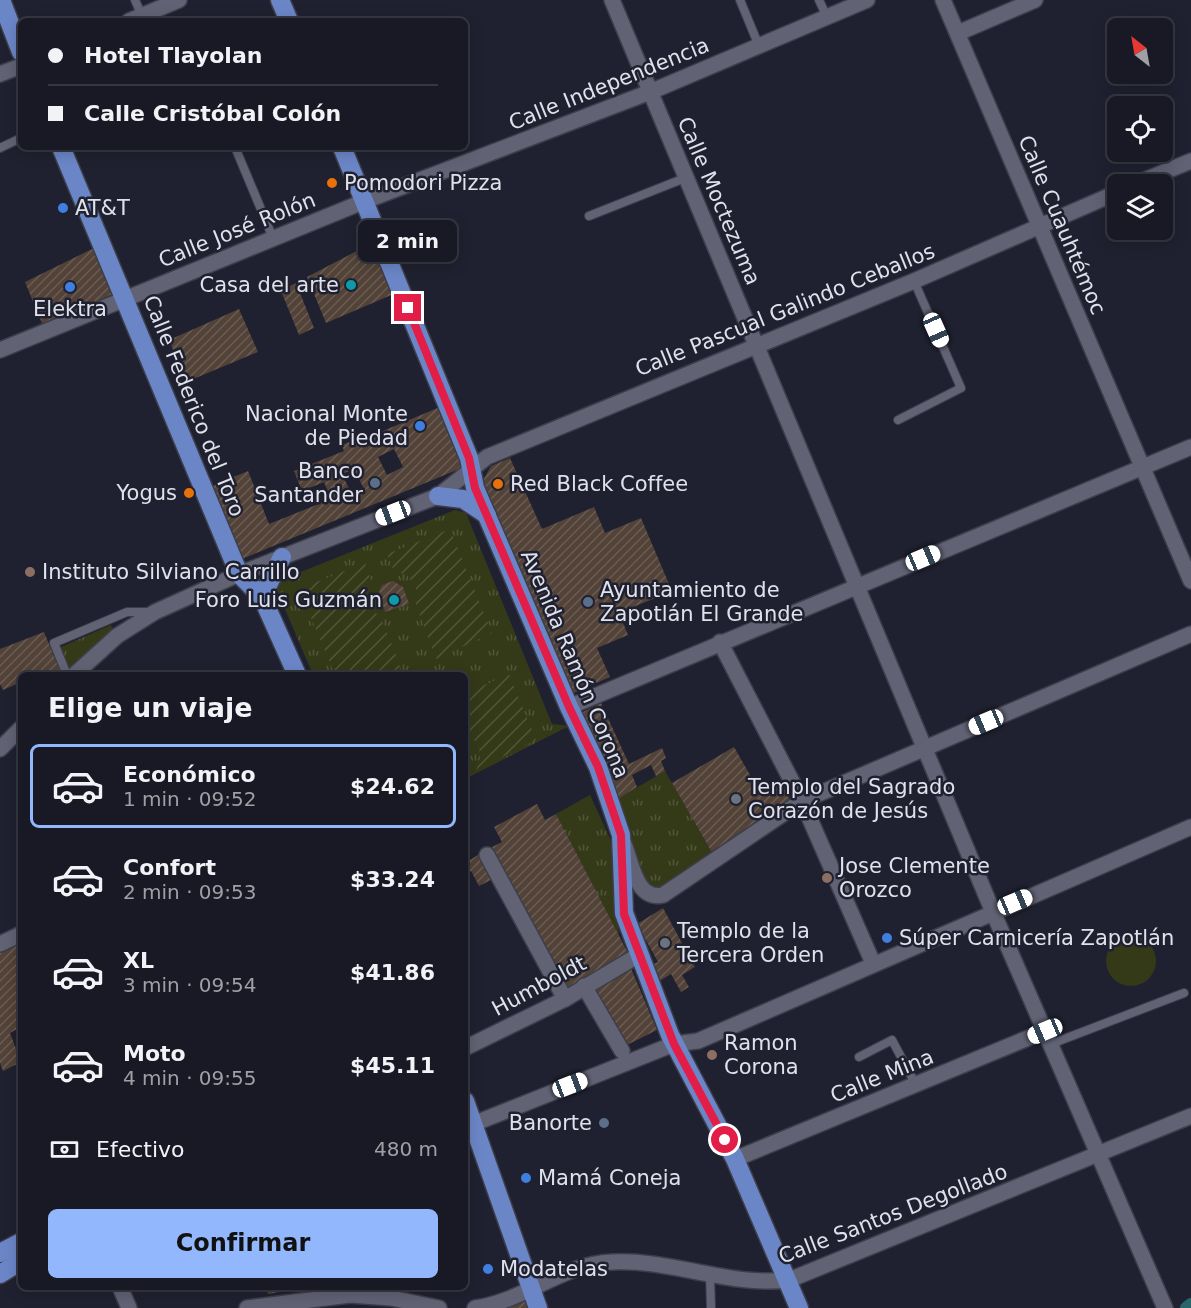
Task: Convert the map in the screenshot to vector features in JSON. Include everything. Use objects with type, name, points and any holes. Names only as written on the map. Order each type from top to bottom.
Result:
[{"type":"main road","points":[[0,0],[18,45]]},
{"type":"main road","points":[[280,0],[288,18]]},
{"type":"main road","name":"Calle Federico del Toro","points":[[62,150],[239,574],[262,597],[296,672]]},
{"type":"main road","name":"Avenida Ramón Corona","points":[[343,150],[472,471],[475,488],[569,707],[598,767],[621,835],[624,914],[674,1044],[735,1159],[789,1280],[799,1308]]},
{"type":"main road","points":[[438,496],[463,499],[487,515]]},
{"type":"main road","points":[[262,597],[282,557]]},
{"type":"main road","points":[[468,1110],[538,1308]]},
{"type":"main road","points":[[0,1253],[18,1244]]},
{"type":"main road","points":[[0,1274],[18,1264]]},
{"type":"street","points":[[135,18],[178,0]]},
{"type":"street","name":"Calle Moctezuma","points":[[612,0],[993,912],[1165,1306]]},
{"type":"street","name":"Calle Independencia","points":[[365,201],[651,92],[867,0]]},
{"type":"street","name":"Calle Cuauhtémoc","points":[[943,0],[1191,581]]},
{"type":"street","points":[[958,33],[1035,0]]},
{"type":"street","points":[[0,74],[18,67]]},
{"type":"street","points":[[1159,174],[1191,161]]},
{"type":"street","name":"Calle Pascual Galindo Ceballos","points":[[77,672],[117,636],[155,612],[239,574],[438,496],[487,457],[914,281],[1107,197]]},
{"type":"street","name":"Calle José Rolón","points":[[0,350],[365,201]]},
{"type":"street","points":[[569,707],[856,585],[1191,447]]},
{"type":"street","points":[[621,835],[639,885],[648,894],[658,896],[668,893],[802,801],[1191,634]]},
{"type":"street","points":[[720,642],[802,801],[873,963]]},
{"type":"street","points":[[0,749],[18,731]]},
{"type":"street","points":[[473,1124],[674,1044],[698,1041],[873,963],[1191,827]]},
{"type":"street","points":[[487,855],[565,999]]},
{"type":"street","points":[[0,944],[18,935]]},
{"type":"street","name":"Humboldt","points":[[468,1047],[565,999],[632,959]]},
{"type":"street","points":[[584,986],[622,1051]]},
{"type":"street","name":"Calle Mina","points":[[735,1159],[916,1085],[1048,1038]]},
{"type":"street","name":"Calle Santos Degollado","points":[[475,1308],[523,1295],[531,1287],[584,1264],[637,1262],[747,1282],[789,1280],[1191,1116]]},
{"type":"street","points":[[121,1290],[129,1308]]},
{"type":"street","points":[[249,1308],[287,1305],[350,1295],[391,1298],[439,1308]]},
{"type":"lane","points":[[135,0],[135,18]]},
{"type":"lane","points":[[740,0],[759,46]]},
{"type":"lane","points":[[819,0],[827,17]]},
{"type":"lane","points":[[0,148],[18,139]]},
{"type":"lane","points":[[236,150],[273,238]]},
{"type":"lane","points":[[589,216],[685,178]]},
{"type":"lane","points":[[898,420],[961,388],[914,281]]},
{"type":"lane","points":[[66,672],[54,643],[128,612],[155,612]]},
{"type":"lane","points":[[1048,1038],[1184,993]]},
{"type":"lane","points":[[859,1057],[892,1040],[916,1085]]},
{"type":"lane","points":[[710,1275],[711,1308]]},
{"type":"green space","points":[[455,510],[466,513],[552,724],[569,726],[468,777],[468,672],[312,672],[277,590],[281,580]]},
{"type":"green space","points":[[450,529],[492,633],[436,659],[416,605],[416,588],[407,575],[394,571],[387,554]]},
{"type":"green space","points":[[365,563],[371,580],[367,588],[366,599],[384,627],[401,672],[334,672],[299,589]]},
{"type":"green space","points":[[111,625],[114,632],[70,670],[59,648]]},
{"type":"green space","points":[[509,674],[536,740],[476,770],[480,754],[477,744],[468,735],[468,693]]},
{"type":"green space","points":[[665,771],[714,856],[662,890],[646,885],[614,801]]},
{"type":"green space","points":[[590,795],[612,843],[619,937],[556,814]]},
{"type":"green space","points":[[1131,936],[1149,943],[1156,961],[1149,979],[1131,986],[1113,979],[1106,961],[1113,943]]},
{"type":"building","name":"Casa del arte","points":[[374,242],[396,293],[326,323],[307,277]]},
{"type":"building","name":"Elektra","points":[[96,247],[115,293],[43,326],[25,282]]},
{"type":"building","points":[[296,283],[314,328],[299,335],[281,291]]},
{"type":"building","points":[[239,309],[258,352],[186,382],[169,340]]},
{"type":"building","points":[[440,407],[464,467],[242,559],[212,486],[248,471],[269,524],[331,499],[324,482],[302,491],[294,471],[344,451],[342,445],[358,438],[359,441]],"holes":[[[394,449],[403,467],[387,475],[378,457]],[[354,469],[364,489],[352,495],[342,474]]]},
{"type":"building","name":"Ayuntamiento de Zapotlán El Grande","points":[[510,458],[542,529],[594,507],[605,533],[641,518],[672,591],[619,613],[628,635],[597,648],[610,677],[571,694],[481,484],[491,466]]},
{"type":"building","name":"Foro Luis Guzmán","points":[[393,581],[403,587],[409,604],[385,612],[379,591],[382,585]]},
{"type":"building","points":[[44,632],[61,672],[18,672],[18,683],[3,690],[0,684],[0,649]]},
{"type":"building","points":[[601,703],[629,764],[662,748],[666,758],[661,761],[665,771],[656,776],[651,765],[632,775],[637,787],[618,799],[579,714]]},
{"type":"building","name":"Templo del Sagrado Corazón de Jesús","points":[[734,747],[762,796],[781,783],[792,803],[714,856],[672,783]]},
{"type":"building","points":[[537,804],[545,820],[556,814],[629,955],[565,989],[492,847],[502,842],[494,827]]},
{"type":"building","points":[[478,855],[491,880],[479,886],[471,871],[468,873],[468,861]]},
{"type":"building","name":"Templo de la Tercera Orden","points":[[663,908],[695,967],[682,975],[689,987],[681,992],[671,974],[658,982],[649,966],[658,962],[637,924]]},
{"type":"building","points":[[18,940],[18,1029],[10,1033],[18,1054],[18,1064],[3,1071],[0,1063],[0,948]]},
{"type":"building","points":[[630,966],[657,1030],[625,1046],[589,987]]},
{"type":"building","points":[[267,1290],[291,1290],[268,1294]]},
{"type":"building","points":[[528,1298],[532,1308],[501,1308]]},
{"type":"waterway","points":[[1187,1308],[1191,1305]]},
{"type":"place","name":"Pomodori Pizza","points":[[332,183]]},
{"type":"place","name":"AT&T","points":[[63,208]]},
{"type":"place","name":"Casa del arte","points":[[351,285]]},
{"type":"place","name":"Elektra","points":[[70,287]]},
{"type":"place","name":"Nacional Monte de Piedad","points":[[420,426]]},
{"type":"place","name":"Banco Santander","points":[[375,483]]},
{"type":"place","name":"Red Black Coffee","points":[[498,484]]},
{"type":"place","name":"Yogus","points":[[189,493]]},
{"type":"place","name":"Instituto Silviano Carrillo","points":[[30,572]]},
{"type":"place","name":"Foro Luis Guzmán","points":[[394,600]]},
{"type":"place","name":"Ayuntamiento de Zapotlán El Grande","points":[[588,602]]},
{"type":"place","name":"Templo del Sagrado Corazón de Jesús","points":[[736,799]]},
{"type":"place","name":"Jose Clemente Orozco","points":[[827,878]]},
{"type":"place","name":"Súper Carnicería Zapotlán","points":[[887,938]]},
{"type":"place","name":"Templo de la Tercera Orden","points":[[665,943]]},
{"type":"place","name":"Ramon Corona","points":[[712,1055]]},
{"type":"place","name":"Banorte","points":[[604,1123]]},
{"type":"place","name":"Mamá Coneja","points":[[526,1178]]},
{"type":"place","name":"Modatelas","points":[[488,1269]]},
{"type":"route","points":[[408,308],[469,458],[475,488],[569,707],[598,767],[621,835],[624,914],[639,956],[674,1044],[725,1140]]}]
